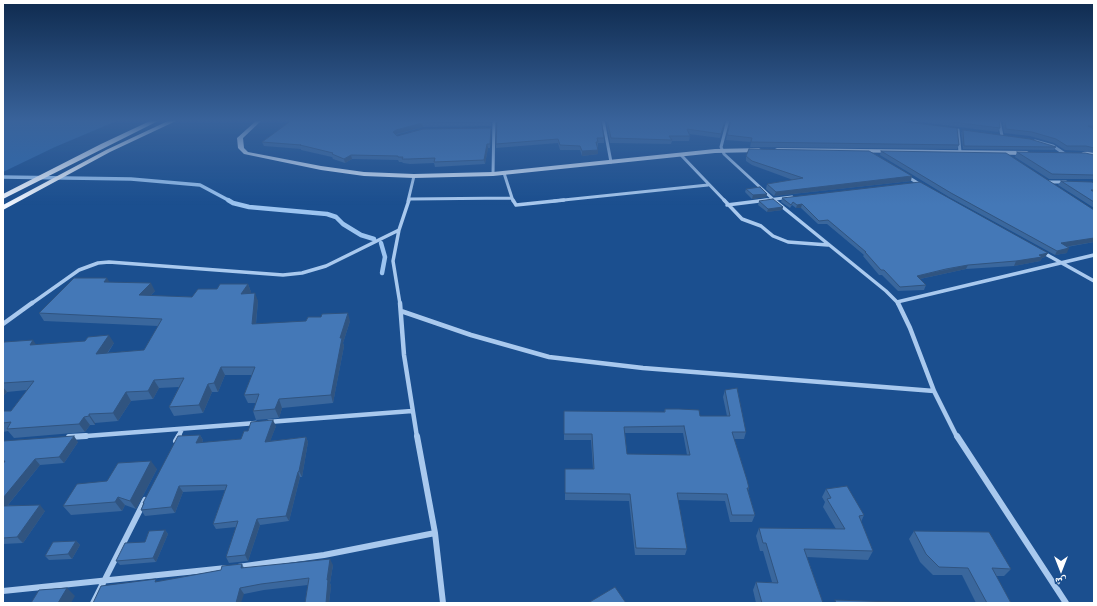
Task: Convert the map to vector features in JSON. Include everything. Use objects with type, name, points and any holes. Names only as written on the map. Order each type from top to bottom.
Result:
[{"type":"main road","points":[[3,197],[99,148]]},
{"type":"main road","points":[[3,208],[114,148]]},
{"type":"street","points":[[241,148],[246,153],[340,172],[414,176],[493,174],[721,150],[764,150]]},
{"type":"street","points":[[493,174],[494,148]]},
{"type":"street","points":[[608,148],[611,162]]},
{"type":"street","points":[[1059,148],[1074,154],[1094,156]]},
{"type":"street","points":[[721,150],[773,199],[886,291],[897,302],[910,328],[934,391],[958,440],[1066,603]]},
{"type":"street","points":[[772,150],[1034,153]]},
{"type":"street","points":[[865,150],[871,154]]},
{"type":"street","points":[[1003,152],[1010,157]]},
{"type":"street","points":[[1050,154],[1094,153]]},
{"type":"street","points":[[681,155],[742,219],[761,226],[773,236],[788,242],[828,245]]},
{"type":"street","points":[[504,173],[514,205],[708,185]]},
{"type":"street","points":[[904,175],[924,187]]},
{"type":"street","points":[[414,176],[409,199],[399,230],[393,261],[401,311],[404,355],[412,411],[435,533],[443,603]]},
{"type":"street","points":[[1042,178],[1055,186]]},
{"type":"street","points":[[1048,182],[1071,183]]},
{"type":"street","points":[[910,184],[918,183]]},
{"type":"street","points":[[727,205],[796,196]]},
{"type":"street","points":[[409,199],[512,198]]},
{"type":"street","points":[[3,324],[79,270],[98,263],[109,262],[283,275],[302,273],[326,266],[399,230]]},
{"type":"street","points":[[1040,251],[1094,281]]},
{"type":"street","points":[[897,302],[1094,255]]},
{"type":"street","points":[[401,311],[471,336],[549,357],[643,368],[934,391]]},
{"type":"street","points":[[65,438],[412,411]]},
{"type":"street","points":[[171,450],[182,429]]},
{"type":"street","points":[[93,603],[150,491]]},
{"type":"street","points":[[3,591],[278,562],[435,533]]},
{"type":"shaded area","points":[[3,148],[52,148],[3,172]]},
{"type":"building","points":[[314,148],[486,148],[484,160],[434,162],[435,158],[402,159],[403,157],[398,156],[351,155],[344,159],[332,154],[333,153]]},
{"type":"building","points":[[581,148],[598,148],[598,150],[582,151]]},
{"type":"building","points":[[749,149],[869,151],[912,176],[776,192],[767,184],[803,178],[752,161],[746,156]]},
{"type":"building","points":[[881,151],[1006,153],[1094,210],[1094,238],[1061,243],[1069,248],[1057,251],[951,193]]},
{"type":"building","points":[[1017,152],[1085,153],[1094,155],[1094,175],[1052,174]]},
{"type":"building","points":[[1061,181],[1094,183],[1094,190],[1091,190],[1094,192],[1094,202]]},
{"type":"building","points":[[920,182],[1048,253],[1039,255],[1042,257],[968,265],[946,269],[917,276],[926,285],[900,287],[884,270],[881,270],[866,252],[828,220],[819,221],[802,204],[797,205],[793,202],[791,205],[782,198]]},
{"type":"building","points":[[760,187],[767,194],[753,195],[746,189]]},
{"type":"building","points":[[773,199],[783,207],[768,209],[759,201]]},
{"type":"building","points":[[74,278],[107,278],[104,282],[151,283],[139,295],[192,297],[198,289],[217,289],[220,284],[248,284],[241,294],[255,293],[252,324],[306,321],[308,317],[321,317],[322,314],[348,313],[340,338],[342,338],[331,395],[279,399],[275,409],[253,411],[259,394],[244,395],[255,367],[221,367],[214,383],[208,384],[199,405],[169,407],[184,378],[154,380],[148,391],[126,392],[113,413],[89,414],[89,416],[84,417],[79,424],[7,429],[11,422],[3,423],[3,411],[11,411],[34,381],[3,383],[4,342],[33,340],[30,345],[85,341],[88,337],[109,335],[96,354],[144,350],[162,319],[39,313]]},
{"type":"building","points":[[737,388],[746,432],[732,432],[747,480],[749,488],[747,488],[755,515],[732,515],[727,494],[677,493],[687,549],[636,548],[630,494],[565,493],[565,469],[594,469],[592,434],[564,434],[564,411],[665,412],[665,409],[679,409],[699,410],[700,416],[730,416],[725,390]],"holes":[[[684,426],[690,455],[627,454],[624,427]]]},
{"type":"building","points":[[273,420],[265,442],[306,437],[299,471],[286,516],[257,519],[245,555],[226,557],[238,521],[213,524],[227,485],[179,486],[171,507],[141,510],[143,503],[178,436],[200,435],[196,443],[241,439],[244,431],[248,431],[251,422]]},
{"type":"building","points":[[74,436],[59,457],[35,459],[3,498],[3,464],[5,461],[3,461],[3,441]]},
{"type":"building","points":[[151,461],[130,501],[118,497],[115,502],[63,506],[77,484],[107,481],[118,463]]},
{"type":"building","points":[[847,486],[864,515],[859,516],[873,551],[804,549],[823,603],[762,603],[756,582],[778,583],[766,543],[763,543],[759,528],[845,529],[827,499],[831,498],[826,489]]},
{"type":"building","points":[[40,505],[17,537],[3,538],[3,506]]},
{"type":"building","points":[[165,530],[153,558],[116,561],[125,543],[145,542],[149,531]]},
{"type":"building","points":[[914,531],[989,532],[1011,569],[992,568],[1011,603],[987,603],[968,568],[939,567],[926,554]]},
{"type":"building","points":[[76,541],[68,554],[45,556],[53,542]]},
{"type":"building","points":[[330,559],[326,603],[305,603],[309,578],[240,588],[236,603],[93,603],[101,586],[156,579],[155,582],[221,570],[222,566],[242,564],[241,568]]},
{"type":"building","points":[[615,587],[626,603],[588,603]]},
{"type":"building","points":[[67,588],[58,603],[31,603],[39,590]]},
{"type":"building","points":[[835,600],[924,603],[836,603]]},
{"type":"waterway","points":[[3,177],[131,179],[200,185],[230,201]]},
{"type":"waterway","points":[[228,200],[233,203],[249,207],[327,214],[336,217],[343,224],[361,235],[374,239]]},
{"type":"waterway","points":[[381,243],[385,257],[382,273]]}]
